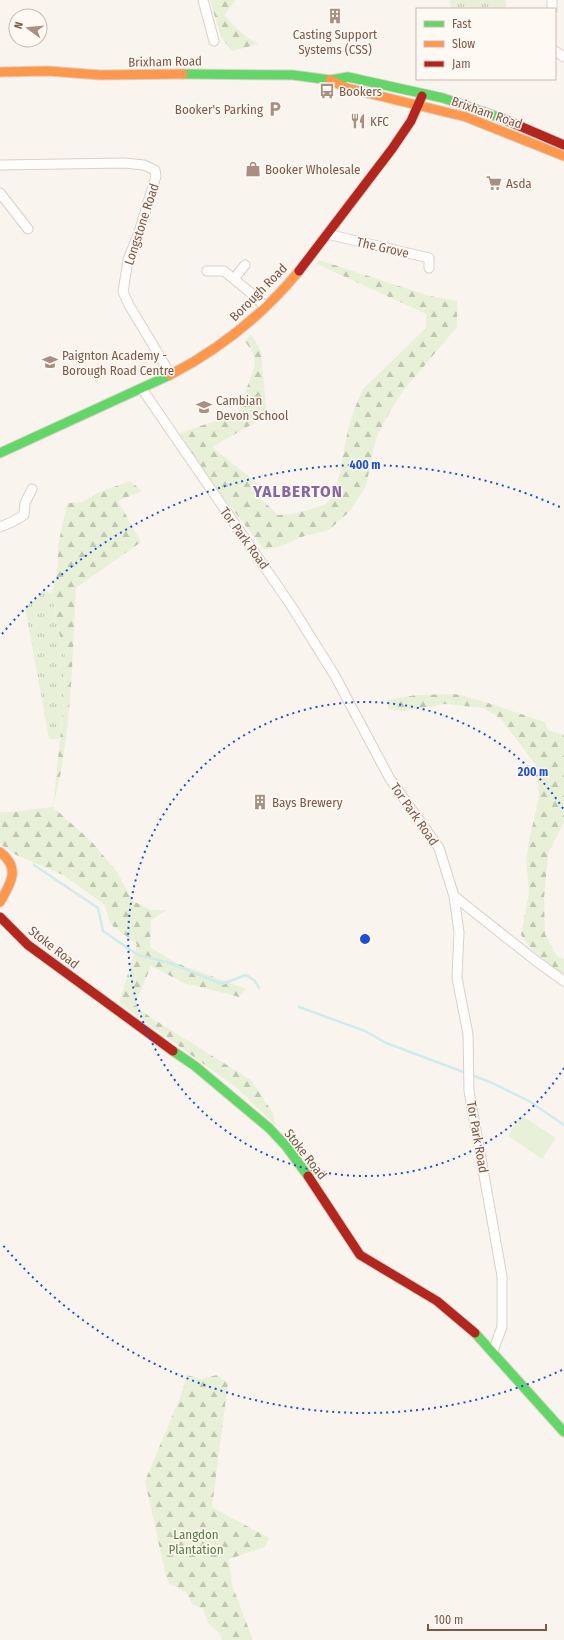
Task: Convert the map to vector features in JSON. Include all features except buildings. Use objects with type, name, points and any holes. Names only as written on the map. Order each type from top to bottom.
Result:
[{"type":"main road","name":"Brixham Road","points":[[0,72],[48,71],[100,75],[259,74],[293,75],[330,80],[348,77],[423,93],[505,119],[563,148]]},
{"type":"main road","name":"Brixham Road","points":[[330,80],[347,88],[466,117],[563,148]]},
{"type":"main road","name":"Borough Road","points":[[0,453],[171,375],[247,326],[327,234],[403,132],[420,106],[423,93]]},
{"type":"main road","points":[[0,852],[10,858],[13,866],[13,873],[9,887],[0,902]]},
{"type":"main road","name":"Stoke Road","points":[[0,917],[28,945],[104,1002],[195,1066],[269,1128],[286,1146],[316,1187],[360,1254],[437,1302],[464,1322],[493,1351],[564,1432]]},
{"type":"street","points":[[203,0],[214,41]]},
{"type":"street","name":"Longstone Road","points":[[0,165],[124,163],[144,165],[155,170],[156,176],[154,186],[140,232],[128,260],[123,292],[128,305],[171,375]]},
{"type":"street","points":[[0,193],[28,229]]},
{"type":"street","name":"The Grove","points":[[327,234],[429,258],[429,268]]},
{"type":"street","points":[[234,279],[246,265]]},
{"type":"street","points":[[207,271],[224,271],[256,297],[265,307]]},
{"type":"street","name":"Tor Park Road","points":[[142,389],[213,494],[266,567],[335,676],[390,778],[439,848],[454,896],[459,932],[457,978],[468,1034],[469,1082],[502,1276],[502,1327],[493,1351]]},
{"type":"street","points":[[0,527],[24,515],[25,503],[32,490]]},
{"type":"street","points":[[454,896],[536,961],[564,981]]},
{"type":"green space","points":[[210,0],[236,0],[224,15],[244,35],[259,44],[232,51],[221,37]]},
{"type":"green space","points":[[450,0],[506,0],[506,8],[451,8]]},
{"type":"green space","points":[[319,260],[430,296],[457,301],[457,327],[403,391],[389,413],[376,439],[366,486],[350,511],[329,530],[301,537],[279,547],[264,549],[209,478],[180,433],[238,413],[255,365],[253,353],[245,341],[251,334],[261,351],[266,408],[258,421],[212,447],[258,484],[257,495],[278,515],[293,514],[324,505],[335,495],[348,430],[354,410],[363,389],[426,328],[426,314],[317,264]]},
{"type":"green space","points":[[130,481],[142,491],[118,501],[141,542],[76,588],[68,726],[53,807],[64,700],[65,655],[57,624],[52,593],[58,568],[58,546],[67,503],[82,502],[97,493]]},
{"type":"green space","points":[[42,591],[52,593],[57,624],[65,655],[64,700],[59,739],[49,739],[25,607],[40,596]]},
{"type":"green space","points":[[455,694],[482,701],[545,722],[548,730],[564,735],[564,822],[548,854],[544,899],[545,934],[557,956],[564,959],[564,976],[532,950],[521,935],[529,892],[526,861],[539,796],[536,765],[500,718],[483,708],[444,704],[405,711],[388,709],[388,700],[416,695]]},
{"type":"green space","points":[[53,807],[92,842],[117,872],[133,901],[151,910],[167,910],[151,920],[150,947],[176,963],[246,989],[239,997],[184,983],[151,966],[135,1005],[150,1017],[251,1080],[273,1113],[276,1126],[237,1088],[119,1003],[137,944],[110,924],[105,905],[63,875],[16,855],[0,844],[0,812]]},
{"type":"green space","points":[[521,1115],[556,1138],[542,1159],[508,1136]]},
{"type":"green space","name":"Langdon Plantation","points":[[187,1375],[201,1379],[217,1375],[228,1383],[212,1507],[269,1538],[265,1547],[229,1559],[232,1585],[253,1640],[222,1640],[220,1634],[208,1623],[203,1609],[192,1604],[186,1592],[170,1584],[166,1577],[145,1481],[181,1395]]},
{"type":"waterway","points":[[34,865],[98,908],[103,931],[138,955],[170,963],[222,984],[246,975],[255,981],[259,988]]},
{"type":"waterway","points":[[299,1007],[365,1031],[386,1043],[490,1082],[529,1101],[564,1125]]},
{"type":"traffic: fast","points":[[183,74],[293,75],[330,80],[348,77],[443,98],[501,118]]},
{"type":"traffic: fast","points":[[0,453],[170,375]]},
{"type":"traffic: fast","points":[[173,1051],[195,1066],[269,1128],[286,1146],[308,1176]]},
{"type":"traffic: fast","points":[[475,1333],[564,1432]]},
{"type":"traffic: slow","points":[[0,72],[48,71],[100,75],[183,74]]},
{"type":"traffic: slow","points":[[330,80],[347,88],[466,117],[564,156]]},
{"type":"traffic: slow","points":[[170,375],[206,354],[240,330],[271,302],[299,271]]},
{"type":"traffic: slow","points":[[0,852],[6,858],[12,870],[12,876],[8,888],[0,902]]},
{"type":"traffic: jam","points":[[299,271],[392,149],[411,121],[422,96]]},
{"type":"traffic: jam","points":[[501,118],[564,145]]},
{"type":"traffic: jam","points":[[0,917],[28,945],[173,1051]]},
{"type":"traffic: jam","points":[[308,1176],[360,1255],[437,1301],[475,1333]]},
{"type":"place","name":"Casting Support Systems (CSS)","points":[[335,16]]},
{"type":"place","name":"Bookers","points":[[327,91]]},
{"type":"place","name":"Booker's Parking","points":[[275,109]]},
{"type":"place","name":"KFC","points":[[358,121]]},
{"type":"place","name":"Booker Wholesale","points":[[253,169]]},
{"type":"place","name":"Asda","points":[[494,183]]},
{"type":"place","name":"Paignton Academy - Borough Road Centre","points":[[50,362]]},
{"type":"place","name":"Cambian Devon School","points":[[204,407]]},
{"type":"place","name":"Bays Brewery","points":[[260,802]]},
{"type":"district","name":"YALBERTON","points":[[298,491]]}]
